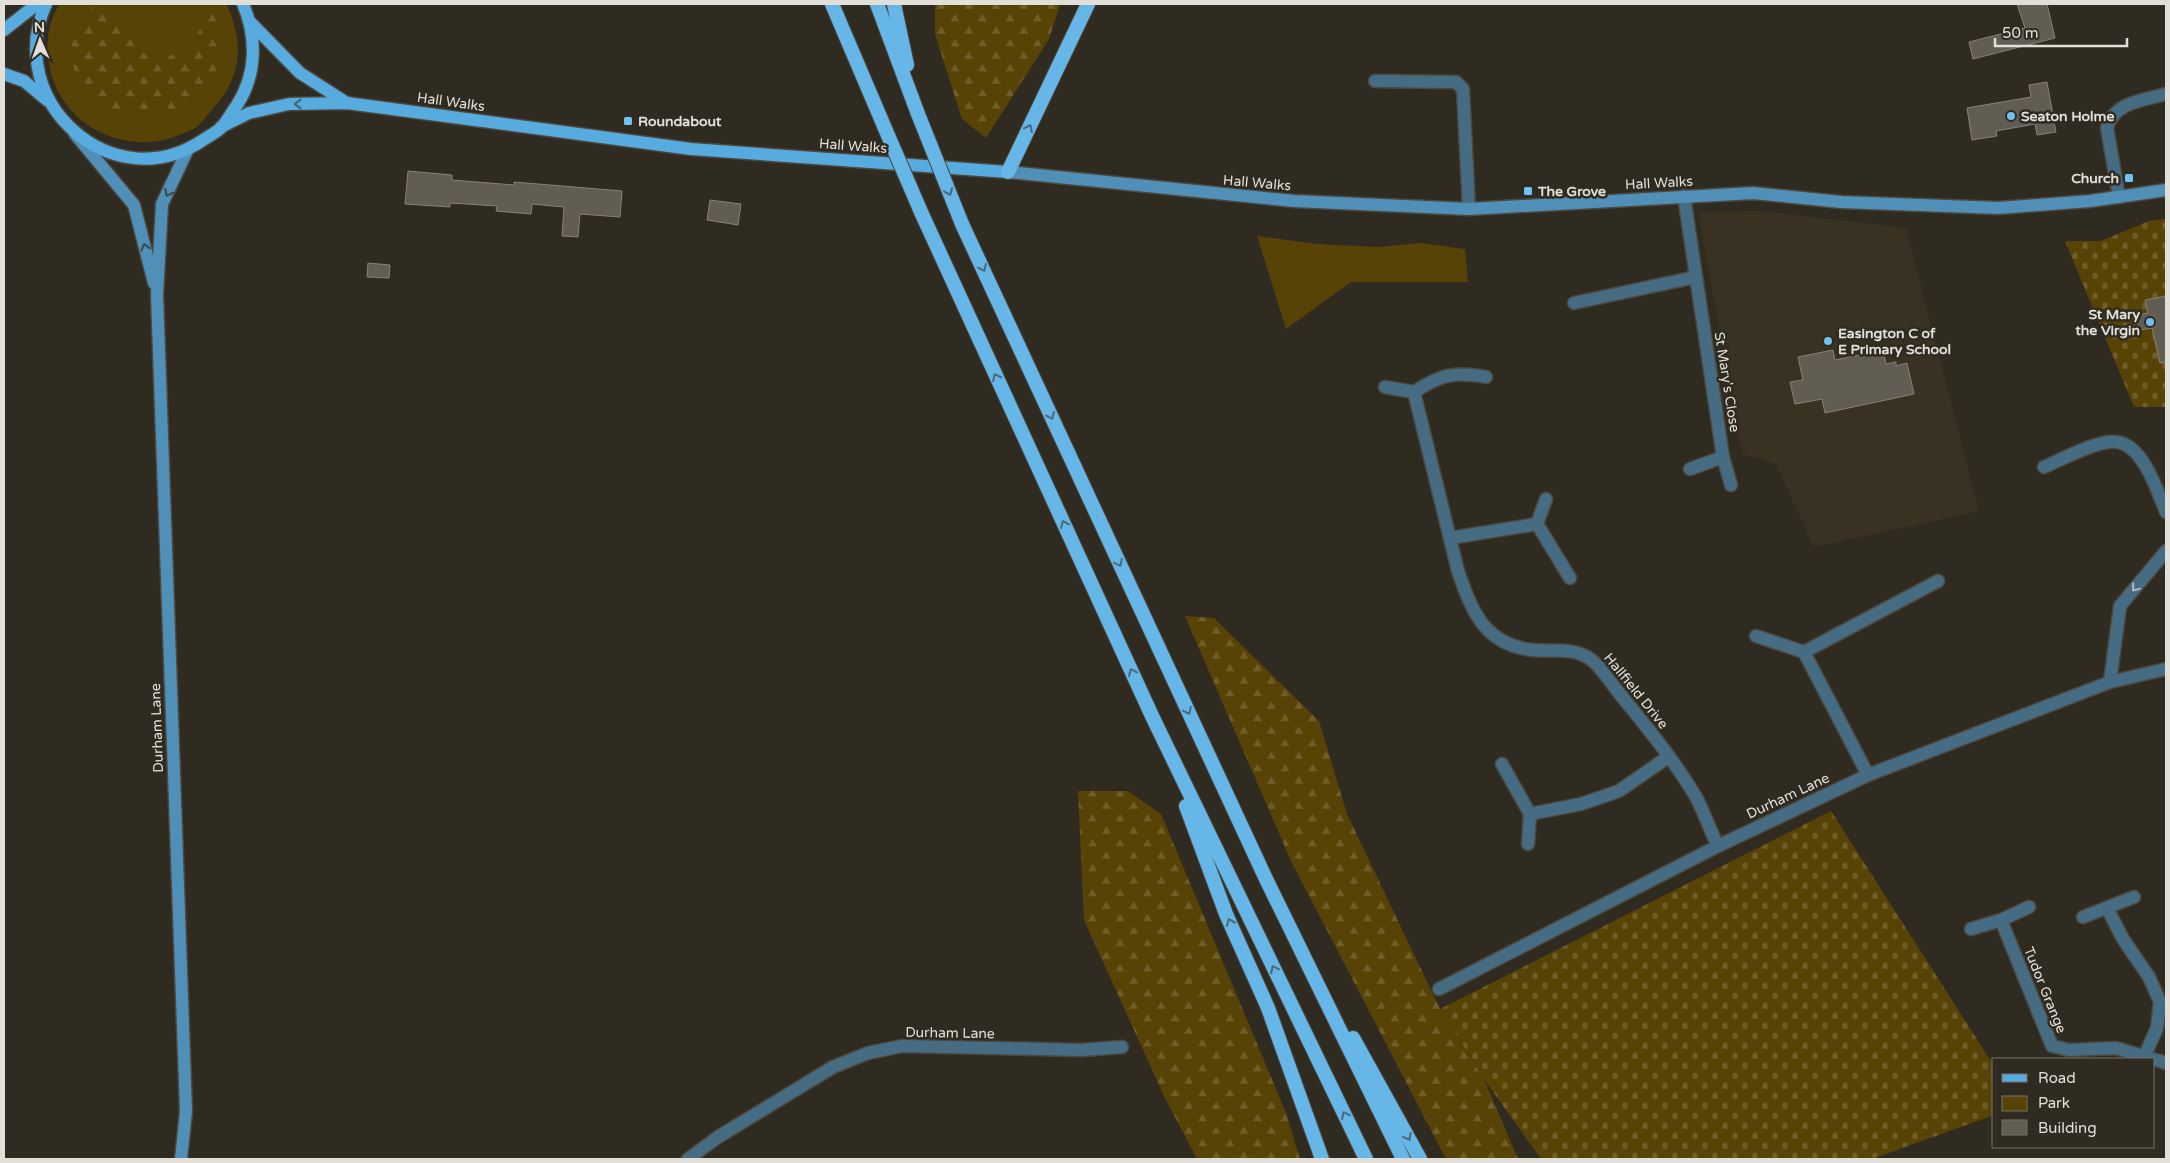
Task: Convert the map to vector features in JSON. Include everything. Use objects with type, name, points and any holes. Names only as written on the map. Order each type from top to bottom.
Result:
[{"type":"highway","points":[[832,4],[921,212],[1152,716],[1366,1159]]},
{"type":"highway","points":[[840,4],[884,126]]},
{"type":"highway","points":[[877,4],[962,224],[1266,879],[1403,1159]]},
{"type":"highway","points":[[894,4],[918,114]]},
{"type":"highway","points":[[1008,172],[1088,4]]},
{"type":"highway","points":[[1152,716],[1226,914],[1268,1008],[1322,1159]]},
{"type":"highway","points":[[1266,879],[1420,1159]]},
{"type":"main road","points":[[4,30],[37,4]]},
{"type":"main road","points":[[46,4],[39,18],[35,43],[37,71],[48,101]]},
{"type":"main road","points":[[4,74],[24,81],[48,101],[72,132],[105,152],[131,158],[163,157],[188,149],[221,127],[246,92],[254,50],[250,22],[243,4]]},
{"type":"main road","name":"Hall Walks","points":[[250,22],[300,73],[347,103]]},
{"type":"main road","name":"Hall Walks","points":[[221,127],[250,113],[289,104],[347,103],[691,149],[1008,172],[1294,201],[1469,210],[1753,193],[1841,202],[1953,208],[2045,205],[2166,190]]},
{"type":"main road","name":"Durham Lane","points":[[72,132],[134,205],[157,295]]},
{"type":"main road","name":"Durham Lane","points":[[181,1159],[186,1101],[157,295],[162,204],[188,149]]},
{"type":"street","points":[[1375,81],[1456,82],[1463,89],[1469,210]]},
{"type":"street","points":[[2119,196],[2107,128],[2110,117],[2126,105],[2166,94]]},
{"type":"street","name":"St Mary's Close","points":[[1684,196],[1723,456],[1731,485]]},
{"type":"street","points":[[1574,302],[1696,277]]},
{"type":"street","points":[[1385,387],[1414,392],[1435,378],[1464,372],[1486,377]]},
{"type":"street","name":"Hallfield Drive","points":[[1414,392],[1450,538],[1467,598],[1480,623],[1504,644],[1534,650],[1556,648],[1590,658],[1668,757],[1696,798],[1718,846]]},
{"type":"street","points":[[2044,467],[2096,446],[2117,442],[2133,450],[2150,472],[2166,512]]},
{"type":"street","points":[[1690,469],[1723,456]]},
{"type":"street","points":[[1537,524],[1546,499]]},
{"type":"street","points":[[1450,538],[1537,524]]},
{"type":"street","points":[[1537,524],[1570,578]]},
{"type":"street","points":[[2110,682],[2120,606],[2166,551]]},
{"type":"street","points":[[1804,652],[1938,581]]},
{"type":"street","points":[[1756,636],[1804,652],[1868,775]]},
{"type":"street","name":"Durham Lane","points":[[1439,989],[1718,846],[1868,775],[2110,682],[2166,669]]},
{"type":"street","points":[[1530,814],[1581,804],[1618,791],[1668,757]]},
{"type":"street","points":[[1502,764],[1530,814],[1528,844]]},
{"type":"street","points":[[2083,917],[2134,897]]},
{"type":"street","points":[[1971,929],[2001,920],[2029,908]]},
{"type":"street","points":[[2107,908],[2123,939],[2149,977],[2160,1002],[2157,1028],[2145,1055]]},
{"type":"street","name":"Tudor Grange","points":[[2001,920],[2052,1046],[2069,1050],[2116,1048],[2153,1058]]},
{"type":"street","name":"Durham Lane","points":[[688,1159],[718,1137],[833,1067],[868,1053],[902,1046],[1081,1050],[1122,1047]]},
{"type":"shaded area","name":"Easington C of E Primary School","points":[[1762,211],[1906,228],[1979,511],[1814,547],[1776,464],[1742,454],[1698,212]]},
{"type":"green space","points":[[60,4],[226,4],[230,11],[238,42],[237,62],[232,80],[222,98],[205,119],[190,131],[159,141],[148,142],[126,141],[104,134],[86,124],[73,112],[62,98],[54,82],[48,55],[48,37],[52,20]]},
{"type":"green space","points":[[94,4],[106,4],[140,50],[157,63],[192,44],[209,11],[216,14],[225,70],[210,92],[178,113],[139,115],[104,108],[77,78],[70,55],[73,32]]},
{"type":"green space","points":[[935,4],[1060,4],[1049,39],[986,138],[962,119],[935,34]]},
{"type":"green space","points":[[2166,219],[2166,407],[2134,407],[2065,241],[2101,241],[2149,221]]},
{"type":"green space","points":[[1257,236],[1317,244],[1379,247],[1420,243],[1465,249],[1468,282],[1351,282],[1286,329]]},
{"type":"green space","points":[[1185,616],[1214,618],[1319,721],[1347,814],[1440,1009],[1484,1079],[1518,1159],[1446,1159],[1291,861]]},
{"type":"green space","points":[[1078,791],[1128,791],[1161,814],[1286,1113],[1300,1159],[1197,1159],[1165,1098],[1084,920]]},
{"type":"green space","points":[[1831,811],[1992,1063],[1992,1116],[1872,1159],[1541,1159],[1484,1079],[1440,1009]]},
{"type":"building","points":[[2017,4],[2047,4],[2055,38],[1973,59],[1969,42],[2025,28]]},
{"type":"building","name":"Seaton Holme","points":[[2047,82],[2056,132],[2037,135],[2035,124],[1996,131],[1997,136],[1972,140],[1967,108],[2031,97],[2029,85]]},
{"type":"building","points":[[408,171],[452,175],[452,180],[514,185],[514,182],[622,191],[620,217],[580,214],[578,237],[562,236],[564,207],[532,204],[531,214],[496,211],[497,206],[450,203],[450,207],[405,204]]},
{"type":"building","points":[[710,200],[741,204],[738,225],[707,220]]},
{"type":"building","points":[[368,263],[390,265],[389,278],[367,277]]},
{"type":"building","name":"St Mary the Virgin","points":[[2166,296],[2166,362],[2160,363],[2152,328],[2135,331],[2132,316],[2148,313],[2145,300]]},
{"type":"building","points":[[1833,350],[1835,360],[1883,350],[1886,364],[1896,362],[1896,366],[1907,363],[1914,394],[1825,413],[1822,399],[1795,404],[1790,382],[1803,380],[1798,357]]},
{"type":"place","name":"Seaton Holme","points":[[2011,116]]},
{"type":"place","name":"Roundabout","points":[[628,121]]},
{"type":"place","name":"Church","points":[[2129,178]]},
{"type":"place","name":"The Grove","points":[[1528,191]]},
{"type":"place","name":"St Mary the Virgin","points":[[2150,322]]},
{"type":"place","name":"Easington C of E Primary School","points":[[1828,341]]}]
